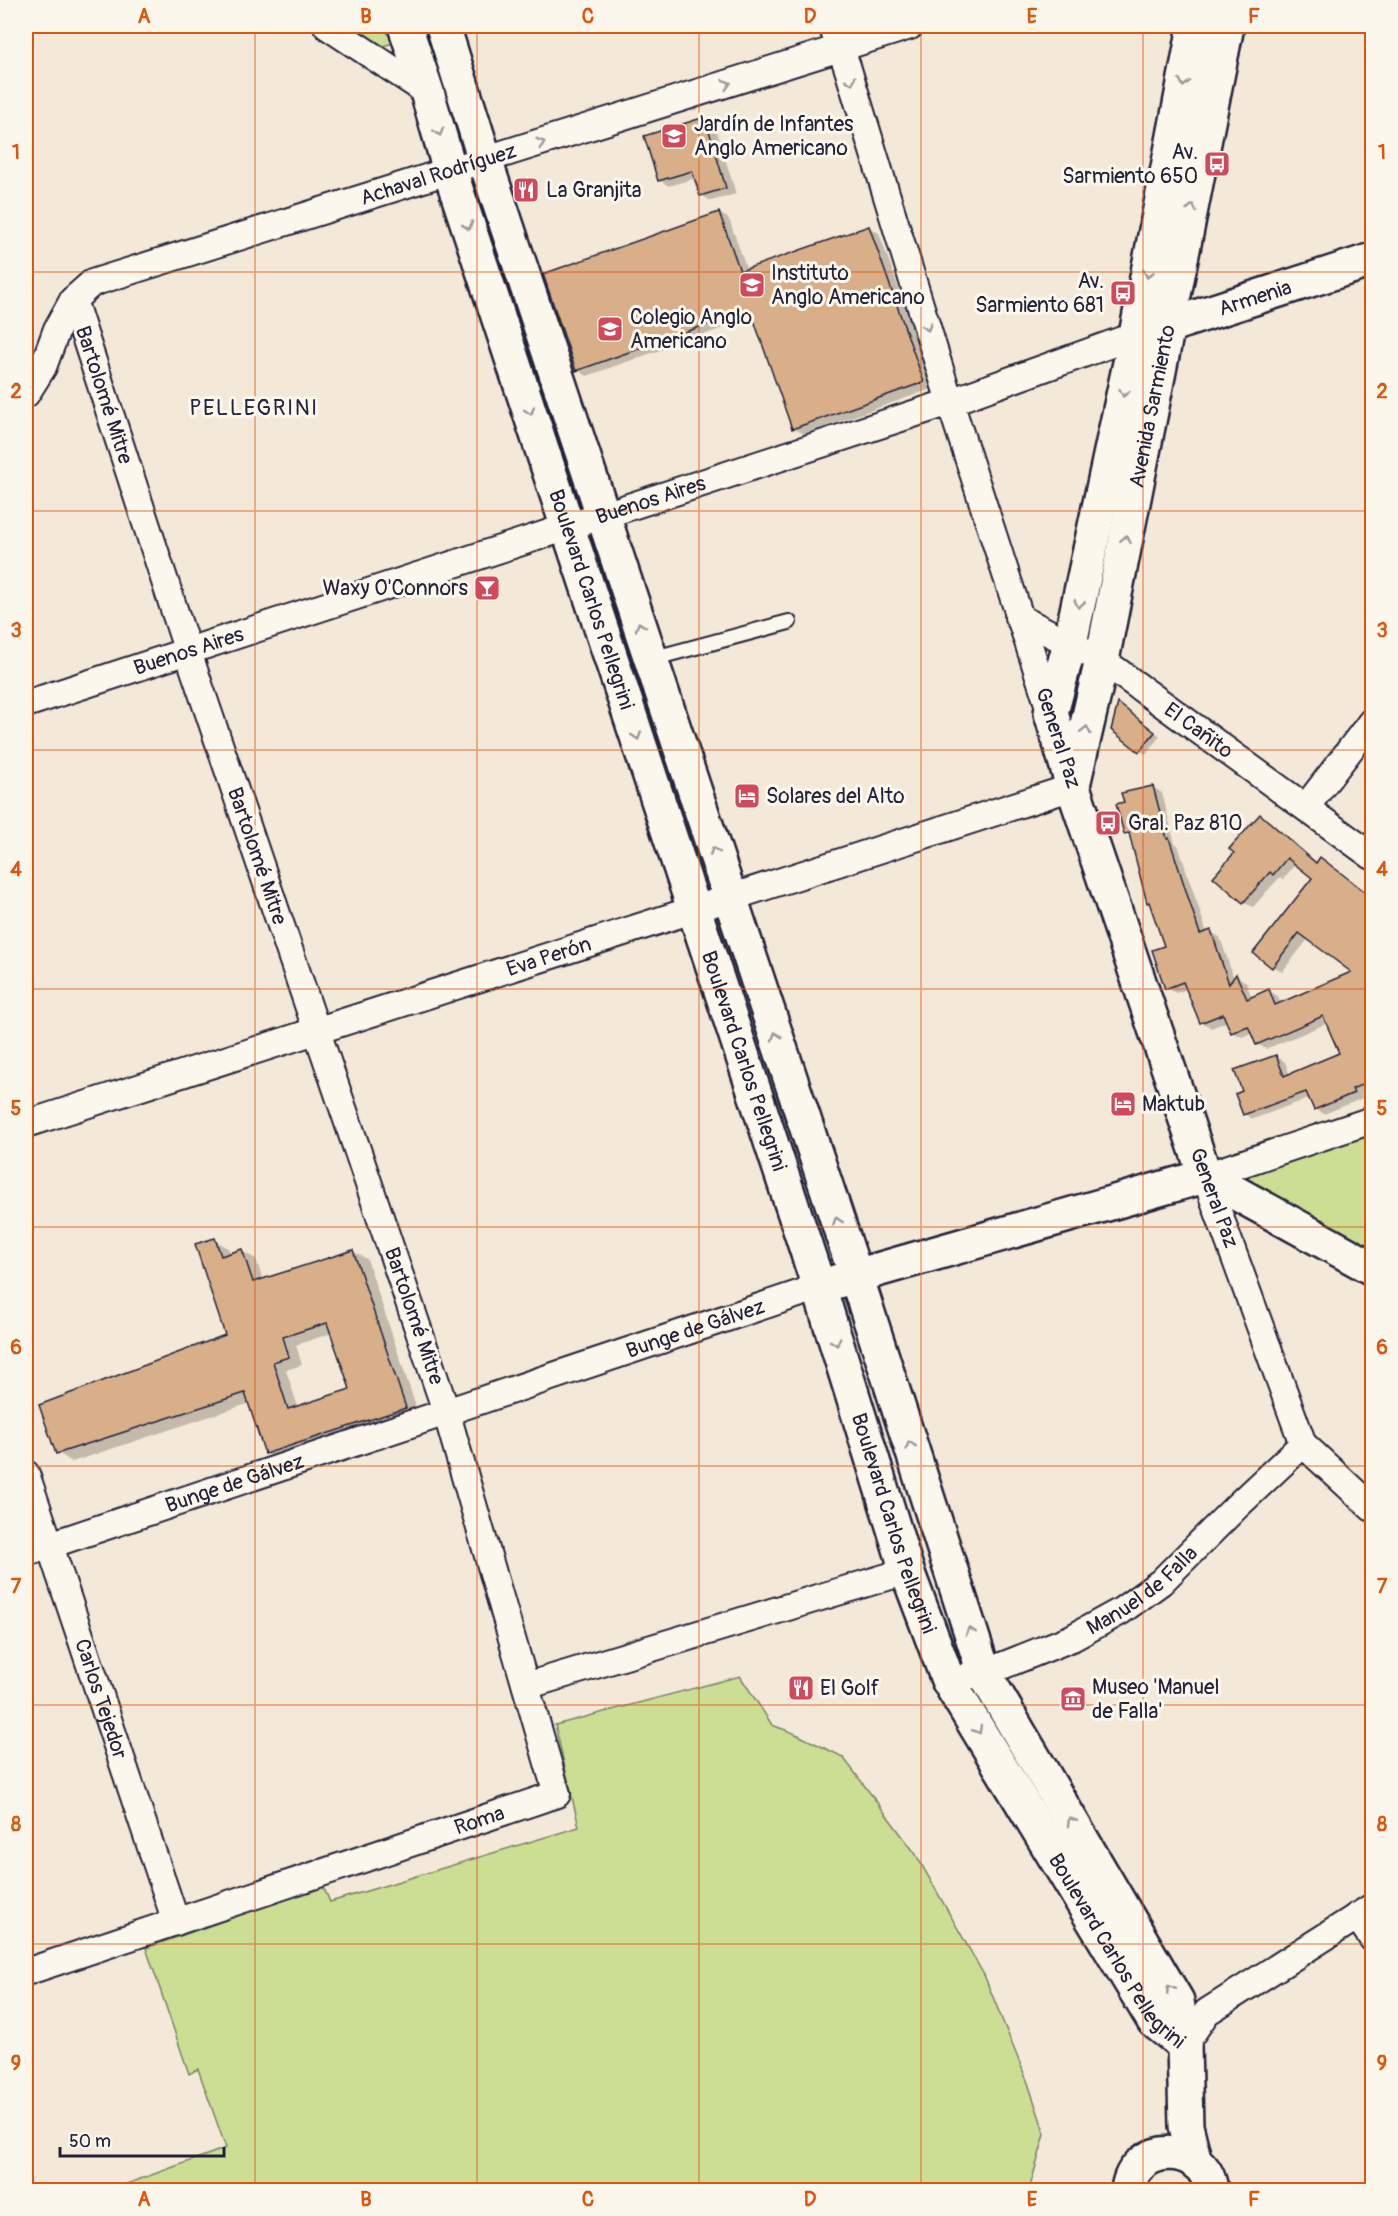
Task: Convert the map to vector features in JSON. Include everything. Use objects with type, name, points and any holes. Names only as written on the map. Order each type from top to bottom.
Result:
[{"type":"street","points":[[327,26],[427,92]]},
{"type":"street","name":"Boulevard Carlos Pellegrini","points":[[405,26],[450,171],[819,1287],[907,1571],[948,1680],[1154,2021],[1184,2045]]},
{"type":"street","name":"Boulevard Carlos Pellegrini","points":[[443,26],[485,160],[856,1276],[984,1673],[1177,2001],[1184,2045]]},
{"type":"street","name":"Achaval Rodríguez","points":[[26,394],[43,367],[57,329],[73,300],[92,283],[485,160],[836,37],[910,26]]},
{"type":"street","name":"Avenida Sarmiento","points":[[1051,713],[1070,642],[1136,335],[1195,26]]},
{"type":"street","name":"Avenida Sarmiento","points":[[1073,787],[1102,660],[1227,26]]},
{"type":"street","name":"General Paz","points":[[836,37],[1073,787],[1205,1176],[1303,1444]]},
{"type":"street","name":"Armenia","points":[[1136,335],[1169,327],[1372,264]]},
{"type":"street","name":"Bartolomé Mitre","points":[[73,300],[188,652],[446,1411]]},
{"type":"street","name":"Buenos Aires","points":[[26,704],[950,402],[1136,335]]},
{"type":"street","name":"El Cañito","points":[[1018,617],[1102,660],[1372,856]]},
{"type":"street","points":[[1306,807],[1372,721]]},
{"type":"street","name":"Eva Perón","points":[[26,1124],[1073,787]]},
{"type":"street","name":"Bunge de Gálvez","points":[[37,1549],[819,1287],[1205,1176],[1372,1120]]},
{"type":"street","points":[[1205,1176],[1372,1268]]},
{"type":"street","name":"Roma","points":[[26,1972],[557,1794],[446,1411]]},
{"type":"street","points":[[1303,1444],[1372,1508]]},
{"type":"street","name":"Manuel de Falla","points":[[948,1680],[984,1673],[1072,1638],[1129,1605],[1161,1582],[1303,1444]]},
{"type":"street","name":"Carlos Tejedor","points":[[26,1474],[37,1549],[176,1922]]},
{"type":"street","points":[[526,1686],[907,1571]]},
{"type":"street","points":[[1155,2155],[1173,2098],[1184,2045],[1207,2012],[1365,1912],[1372,1938]]},
{"type":"street","points":[[1184,2045],[1184,2107],[1195,2162]]},
{"type":"street","points":[[1127,2190],[1138,2166],[1155,2155],[1166,2153],[1178,2154],[1195,2162],[1206,2175],[1211,2190]]},
{"type":"lane","points":[[651,659],[789,622]]},
{"type":"green space","points":[[337,26],[439,26],[480,152],[456,158],[419,37],[374,48]]},
{"type":"green space","points":[[1372,1120],[1372,1268],[1205,1176]]},
{"type":"green space","points":[[740,1676],[772,1725],[843,1757],[915,1853],[984,1975],[1028,2083],[1045,2134],[1029,2190],[110,2190],[226,2148],[198,2069],[189,2074],[146,1948],[323,1886],[330,1902],[579,1827],[555,1725]]},
{"type":"building","points":[[705,117],[726,188],[700,196],[692,171],[658,181],[644,136]]},
{"type":"building","points":[[719,212],[740,271],[869,226],[924,382],[792,429],[750,309],[576,371],[543,274]]},
{"type":"building","points":[[1118,703],[1155,732],[1139,752],[1111,730]]},
{"type":"building","points":[[1153,786],[1167,839],[1169,838],[1200,934],[1211,930],[1229,984],[1236,974],[1247,999],[1269,989],[1275,1005],[1351,972],[1299,933],[1272,968],[1253,953],[1312,878],[1287,858],[1273,875],[1270,872],[1243,903],[1213,877],[1234,853],[1229,849],[1260,814],[1316,863],[1320,857],[1372,897],[1372,1080],[1352,1089],[1354,1093],[1314,1110],[1306,1092],[1243,1115],[1235,1094],[1242,1091],[1234,1070],[1276,1055],[1284,1076],[1339,1053],[1323,1016],[1256,1045],[1248,1026],[1231,1033],[1223,1014],[1200,1023],[1183,982],[1165,989],[1152,950],[1164,946],[1149,902],[1147,903],[1129,833],[1124,834],[1116,804],[1124,802],[1121,793]]},
{"type":"building","points":[[215,1238],[221,1256],[242,1249],[253,1282],[353,1250],[406,1408],[265,1454],[245,1393],[56,1454],[39,1405],[225,1335],[195,1244]],"holes":[[[327,1323],[350,1389],[288,1409],[273,1362],[289,1357],[283,1337]]]},
{"type":"place","name":"Jardín de Infantes Anglo Americano","points":[[674,136]]},
{"type":"place","name":"Av. Sarmiento 650","points":[[1217,164]]},
{"type":"place","name":"La Granjita","points":[[526,190]]},
{"type":"place","name":"Instituto Anglo Americano","points":[[752,285]]},
{"type":"place","name":"Av. Sarmiento 681","points":[[1123,293]]},
{"type":"place","name":"Colegio Anglo Americano","points":[[610,329]]},
{"type":"place","name":"Waxy O'Connors","points":[[487,588]]},
{"type":"place","name":"Solares del Alto","points":[[747,796]]},
{"type":"place","name":"Gral. Paz 810","points":[[1108,823]]},
{"type":"place","name":"Maktub","points":[[1123,1104]]},
{"type":"place","name":"El Golf","points":[[801,1688]]},
{"type":"place","name":"Museo 'Manuel de Falla'","points":[[1073,1699]]},
{"type":"district","name":"PELLEGRINI","points":[[254,408]]}]
